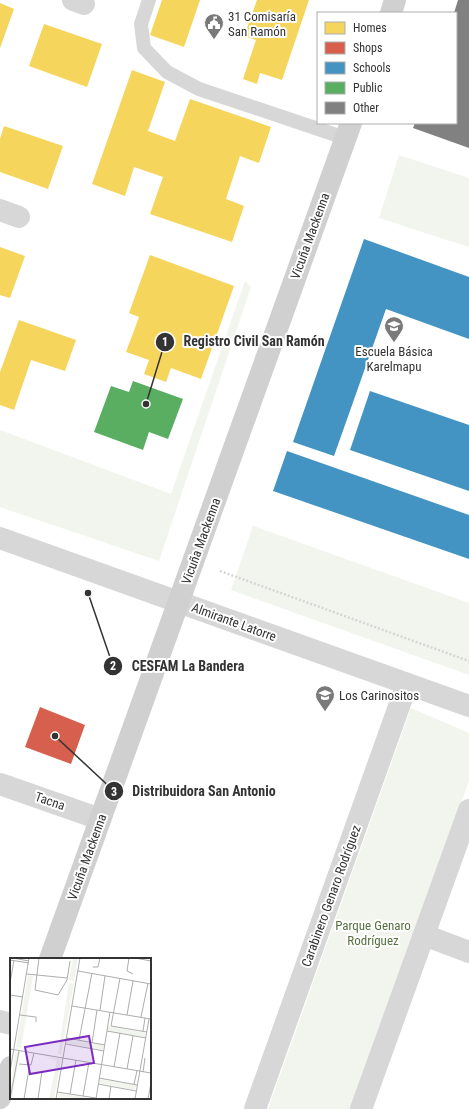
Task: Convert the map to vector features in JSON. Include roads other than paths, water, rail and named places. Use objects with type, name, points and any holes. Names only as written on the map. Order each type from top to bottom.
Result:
[{"type":"main road","points":[[391,12],[395,0]]},
{"type":"main road","name":"Vicuña Mackenna","points":[[50,958],[348,131]]},
{"type":"main road","points":[[0,1098],[10,1070]]},
{"type":"street","name":"Almirante Latorre","points":[[0,538],[469,706]]},
{"type":"street","name":"Carabinero Genaro Rodríguez","points":[[255,1109],[408,684]]},
{"type":"street","name":"Tacna","points":[[0,784],[100,819]]},
{"type":"street","points":[[361,1109],[469,810]]},
{"type":"street","points":[[424,935],[469,952]]},
{"type":"street","points":[[0,1020],[10,1024]]},
{"type":"lane","points":[[149,0],[141,24],[144,48],[167,72],[198,89],[317,122]]},
{"type":"lane","points":[[323,124],[348,131]]},
{"type":"place","name":"31 Comisaría San Ramón","points":[[214,40]]},
{"type":"place","name":"Escuela Básica Karelmapu","points":[[394,343]]},
{"type":"place","name":"Registro Civil San Ramón","points":[[146,404]]},
{"type":"place","name":"CESFAM La Bandera","points":[[88,593]]},
{"type":"place","name":"Los Carinositos","points":[[325,712]]},
{"type":"place","name":"Distribuidora San Antonio","points":[[55,736]]},
{"type":"park label","name":"Parque Genaro Rodríguez","points":[[373,932]]}]
